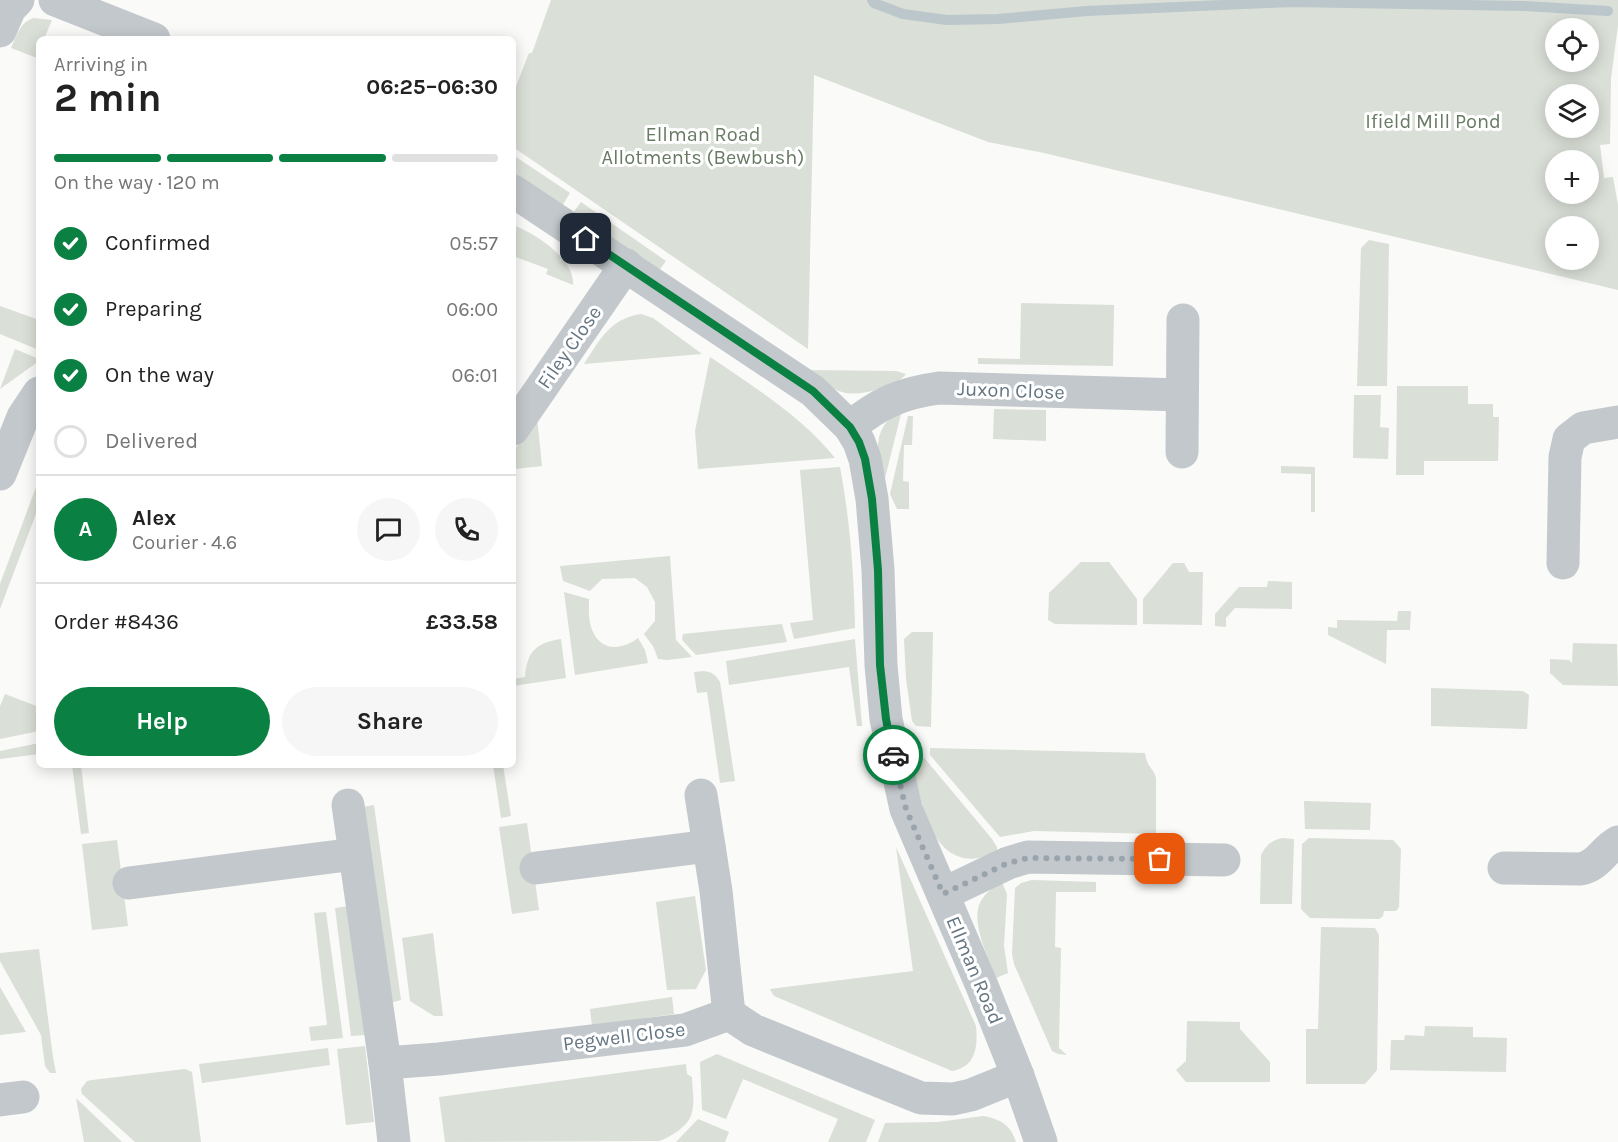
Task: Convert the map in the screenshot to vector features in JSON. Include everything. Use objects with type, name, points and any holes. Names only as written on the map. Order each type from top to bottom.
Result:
[{"type":"street","points":[[0,31],[10,8],[18,0]]},
{"type":"street","points":[[55,0],[146,36]]},
{"type":"street","name":"Ellman Road","points":[[516,193],[813,391],[850,427],[859,442],[865,459],[872,499],[878,570],[880,665],[886,719],[906,809],[1018,1076],[1041,1142]]},
{"type":"street","name":"Filey Close","points":[[516,425],[626,265]]},
{"type":"street","points":[[1182,452],[1183,320]]},
{"type":"street","name":"Juxon Close","points":[[850,427],[880,405],[894,398],[939,388],[1182,395]]},
{"type":"street","points":[[0,474],[23,417],[36,398]]},
{"type":"street","points":[[1563,563],[1565,457],[1569,440],[1583,428],[1618,422]]},
{"type":"street","points":[[701,795],[716,891],[729,1014],[753,1030],[921,1098],[953,1099],[971,1095],[1018,1076]]},
{"type":"street","points":[[348,805],[394,1142]]},
{"type":"street","points":[[1504,868],[1590,868],[1609,847],[1618,842]]},
{"type":"street","points":[[536,868],[709,846]]},
{"type":"street","points":[[129,883],[355,855]]},
{"type":"street","points":[[943,894],[1008,863],[1028,858],[1224,860]]},
{"type":"street","name":"Pegwell Close","points":[[385,1063],[439,1059],[685,1030],[729,1014]]},
{"type":"green space","name":"Ifield Mill Pond","points":[[551,0],[1618,0],[1618,25],[1611,79],[1610,144],[1600,145],[1604,178],[1613,177],[1618,205],[1618,290],[1044,153],[988,142],[814,75],[808,349],[516,149],[516,86],[529,53],[532,53]]},
{"type":"green space","points":[[34,18],[52,20],[45,36],[36,36],[36,58],[11,48],[22,26]]},
{"type":"green space","points":[[516,157],[570,193],[562,206],[516,175]]},
{"type":"green space","points":[[581,202],[666,261],[658,272],[573,213]]},
{"type":"green space","points":[[516,226],[532,234],[561,257],[572,275],[573,285],[546,274],[548,269],[516,257]]},
{"type":"green space","points":[[1369,240],[1389,244],[1387,386],[1357,386],[1361,248]]},
{"type":"green space","points":[[1021,303],[1114,305],[1113,366],[978,364],[978,358],[1020,359]]},
{"type":"green space","points":[[0,306],[36,319],[36,349],[0,334]]},
{"type":"green space","points":[[641,314],[653,318],[702,354],[584,364],[606,332],[621,321]]},
{"type":"green space","points":[[15,349],[36,358],[36,363],[0,389]]},
{"type":"green space","points":[[710,357],[792,415],[835,458],[698,469],[695,431]]},
{"type":"green space","points":[[806,370],[896,371],[906,374],[898,381],[869,392],[849,393],[833,389]]},
{"type":"green space","points":[[1397,386],[1468,386],[1468,404],[1493,404],[1493,417],[1499,417],[1498,461],[1424,461],[1424,475],[1396,475]]},
{"type":"green space","points":[[1354,395],[1381,395],[1380,427],[1389,428],[1388,459],[1353,458]]},
{"type":"green space","points":[[994,409],[1046,410],[1046,441],[993,439]]},
{"type":"green space","points":[[902,410],[883,486],[878,453],[880,434],[884,425]]},
{"type":"green space","points":[[908,416],[913,416],[912,445],[904,445],[903,481],[909,482],[909,509],[897,509],[890,494]]},
{"type":"green space","points":[[537,417],[542,466],[516,469],[516,448]]},
{"type":"green space","points":[[1281,466],[1315,467],[1315,512],[1311,512],[1311,474],[1281,473]]},
{"type":"green space","points":[[840,467],[851,547],[855,628],[794,639],[790,623],[813,620],[800,470]]},
{"type":"green space","points":[[36,487],[36,514],[0,609],[0,584]]},
{"type":"green space","points":[[670,556],[676,640],[692,657],[658,659],[653,646],[644,634],[655,621],[655,602],[647,587],[635,578],[602,579],[590,591],[563,581],[560,566]]},
{"type":"green space","points":[[1081,562],[1109,562],[1137,599],[1137,625],[1055,624],[1048,620],[1049,593]]},
{"type":"green space","points":[[1173,563],[1184,563],[1189,572],[1203,572],[1202,625],[1143,624],[1143,599]]},
{"type":"green space","points":[[1268,581],[1292,582],[1292,609],[1235,608],[1226,618],[1226,627],[1215,626],[1215,614],[1239,587],[1267,587]]},
{"type":"green space","points":[[564,592],[589,599],[591,628],[597,639],[614,647],[626,645],[638,638],[645,650],[648,663],[575,675]]},
{"type":"green space","points":[[1398,611],[1411,611],[1410,630],[1387,630],[1386,664],[1328,635],[1328,627],[1337,628],[1337,620],[1397,621]]},
{"type":"green space","points":[[782,624],[787,642],[696,655],[682,640],[683,634]]},
{"type":"green space","points":[[912,632],[933,632],[931,727],[916,726],[912,721],[906,679],[904,639]]},
{"type":"green space","points":[[561,639],[566,678],[516,686],[516,678],[525,677],[528,661],[534,650],[545,643]]},
{"type":"green space","points":[[855,639],[862,726],[857,726],[849,667],[729,685],[726,661]]},
{"type":"green space","points":[[1573,643],[1617,644],[1618,686],[1563,685],[1550,673],[1550,659],[1569,660],[1572,663]]},
{"type":"green space","points":[[703,671],[713,674],[720,682],[735,781],[720,783],[707,692],[697,693],[694,672]]},
{"type":"green space","points":[[1431,688],[1523,691],[1529,695],[1527,729],[1431,726]]},
{"type":"green space","points":[[5,694],[36,706],[36,732],[0,739],[0,706]]},
{"type":"green space","points":[[36,744],[36,754],[0,759],[0,751]]},
{"type":"green space","points":[[930,748],[1145,753],[1156,778],[1156,834],[1034,831],[1000,837],[930,755]]},
{"type":"green space","points":[[921,754],[992,839],[997,852],[979,858],[962,858],[949,851],[938,840],[924,809],[911,761],[912,757]]},
{"type":"green space","points":[[72,768],[81,768],[89,833],[81,834]]},
{"type":"green space","points":[[493,768],[503,768],[511,816],[501,818]]},
{"type":"green space","points":[[1304,801],[1371,803],[1370,830],[1305,829]]},
{"type":"green space","points":[[374,805],[401,1000],[390,1003],[363,807]]},
{"type":"green space","points":[[527,823],[539,910],[512,914],[499,827]]},
{"type":"green space","points":[[1282,838],[1294,839],[1292,904],[1260,904],[1261,855],[1269,844]]},
{"type":"green space","points":[[1309,838],[1393,840],[1401,849],[1399,907],[1396,911],[1384,911],[1383,916],[1379,919],[1310,918],[1301,909],[1302,844]]},
{"type":"green space","points":[[117,840],[128,926],[92,930],[82,844]]},
{"type":"green space","points":[[896,847],[976,1026],[974,1054],[971,1060],[960,1069],[952,1071],[774,996],[770,989],[913,971]]},
{"type":"green space","points":[[1001,880],[1007,894],[1004,946],[1008,973],[996,978],[979,932],[977,913],[988,891]]},
{"type":"green space","points":[[1032,880],[1096,882],[1096,892],[1056,892],[1055,947],[1061,948],[1059,1048],[1067,1055],[1052,1051],[1014,964],[1012,954],[1015,888],[1021,883]]},
{"type":"green space","points":[[695,896],[706,970],[696,989],[667,990],[656,902]]},
{"type":"green space","points":[[349,906],[365,1035],[351,1036],[335,908]]},
{"type":"green space","points":[[326,912],[343,1038],[311,1041],[309,1027],[327,1025],[314,913]]},
{"type":"green space","points":[[1321,927],[1375,928],[1379,935],[1377,1070],[1365,1084],[1306,1084],[1306,1029],[1318,1029]]},
{"type":"green space","points":[[433,933],[443,1016],[434,1016],[410,1001],[402,938]]},
{"type":"green space","points":[[39,949],[56,1073],[50,1073],[45,1066],[41,1035],[0,961],[0,953]]},
{"type":"green space","points":[[0,987],[26,1032],[0,1035]]},
{"type":"green space","points":[[672,997],[674,1014],[592,1026],[590,1009]]},
{"type":"green space","points":[[1187,1021],[1240,1022],[1240,1029],[1270,1062],[1270,1082],[1186,1082],[1176,1070],[1186,1061]]},
{"type":"green space","points":[[1425,1026],[1473,1027],[1473,1037],[1507,1038],[1506,1072],[1390,1070],[1391,1040],[1404,1040],[1405,1035],[1424,1036]]},
{"type":"green space","points":[[365,1046],[374,1122],[346,1125],[337,1049]]},
{"type":"green space","points":[[328,1048],[330,1065],[202,1083],[199,1064]]},
{"type":"green space","points":[[717,1054],[875,1120],[866,1142],[828,1142],[838,1119],[743,1079],[726,1119],[702,1110],[700,1062]]},
{"type":"green space","points":[[686,1064],[687,1074],[692,1077],[693,1108],[690,1117],[679,1130],[659,1141],[445,1142],[439,1097]]},
{"type":"green space","points":[[185,1069],[192,1072],[201,1142],[135,1142],[82,1094],[81,1089],[87,1081]]},
{"type":"green space","points":[[76,1098],[122,1142],[84,1142]]},
{"type":"green space","points":[[983,1116],[995,1119],[1008,1127],[1016,1142],[878,1142],[885,1123],[938,1122]]},
{"type":"green space","points":[[698,1119],[729,1132],[725,1142],[676,1142]]},
{"type":"waterway","points":[[872,0],[874,3],[903,14],[947,20],[1290,2],[1524,6],[1608,11]]},
{"type":"way so far","points":[[893,755],[906,809],[943,894],[1008,863],[1028,858],[1052,856],[1160,859]]},
{"type":"route","points":[[586,239],[813,391],[850,427],[859,442],[865,459],[872,499],[878,570],[880,665],[893,755]]},
{"type":"park label","name":"Ellman Road Allotments (Bewbush)","points":[[703,146]]}]
